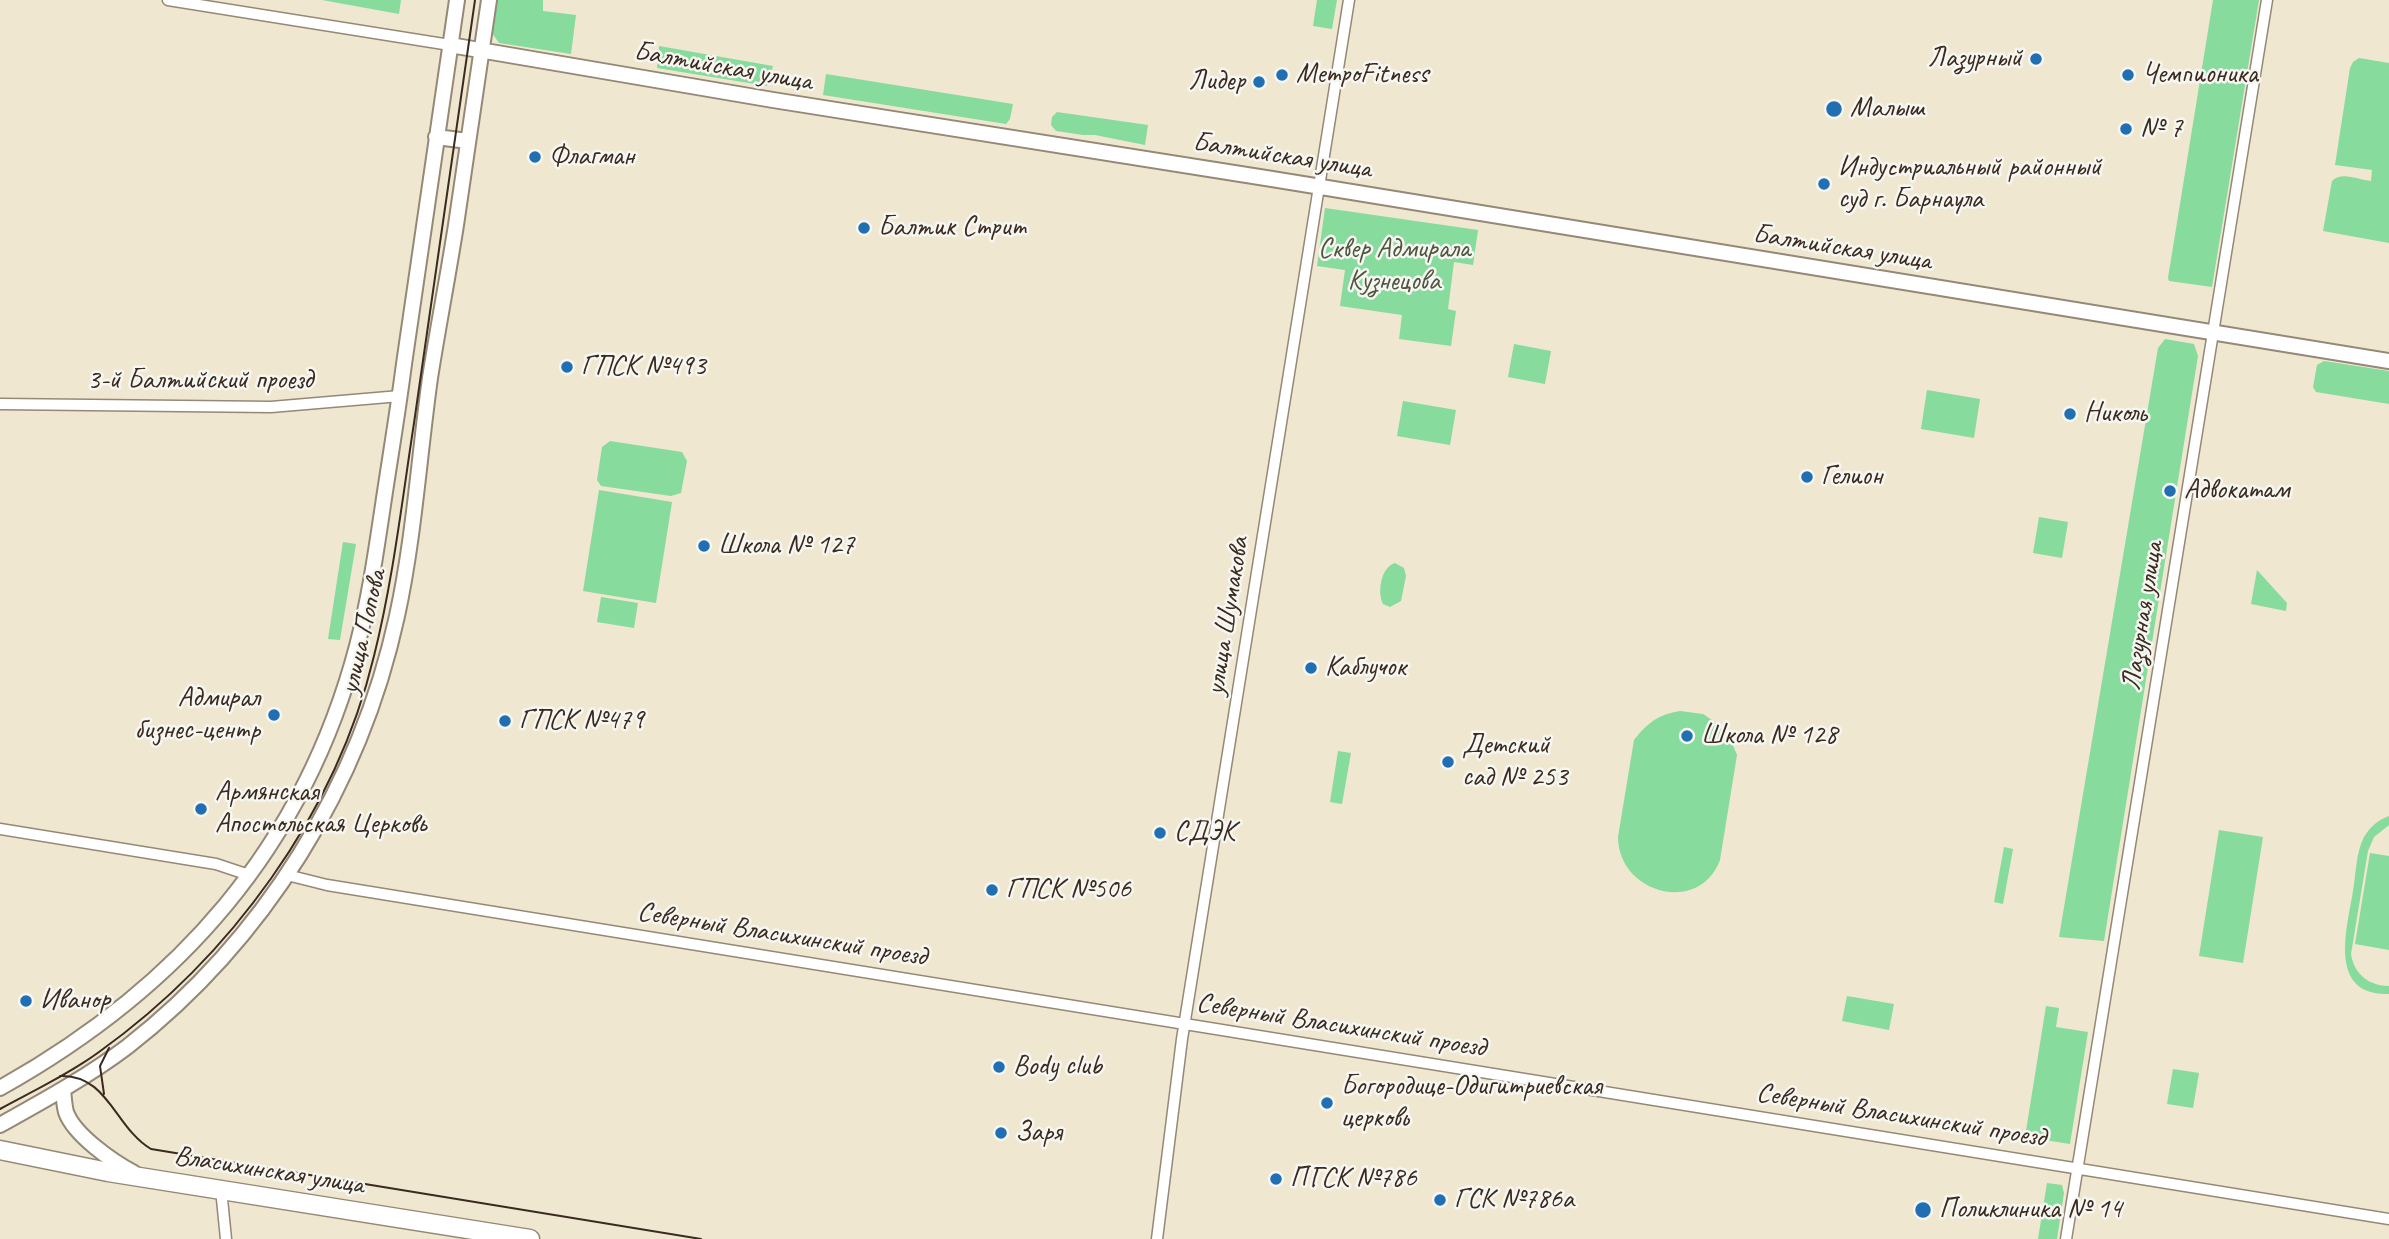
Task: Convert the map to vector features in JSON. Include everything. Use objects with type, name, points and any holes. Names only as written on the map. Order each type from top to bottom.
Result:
[{"type":"highway","name":"Власихинская улица","points":[[0,1150],[142,1177],[530,1239]]},
{"type":"main road","name":"улица Попова","points":[[0,1087],[55,1055],[136,996],[205,932],[250,875],[300,792],[328,734],[344,692],[367,608],[457,0]]},
{"type":"main road","name":"улица Попова","points":[[0,1125],[63,1090],[127,1046],[175,1005],[254,921],[287,875],[334,798],[355,751],[373,705],[397,615],[431,371],[489,0]]},
{"type":"main road","name":"Балтийская улица","points":[[450,45],[848,113],[2389,361]]},
{"type":"main road","points":[[436,137],[468,141]]},
{"type":"main road","points":[[63,1090],[66,1114],[89,1141],[108,1159],[142,1177]]},
{"type":"main road","points":[[0,1157],[19,1155]]},
{"type":"street","name":"Балтийская улица","points":[[168,0],[450,45]]},
{"type":"street","name":"улица Шумакова","points":[[1157,1239],[1184,1024],[1349,0]]},
{"type":"street","name":"Лазурная улица","points":[[2066,1239],[2267,0]]},
{"type":"street","name":"3-й Балтийский проезд","points":[[0,404],[271,407],[400,396]]},
{"type":"street","points":[[0,829],[216,864],[250,875]]},
{"type":"street","name":"Северный Власихинский проезд","points":[[287,875],[327,885],[2389,1219]]},
{"type":"street","points":[[221,1189],[226,1239]]},
{"type":"green space","points":[[322,0],[401,0],[399,14]]},
{"type":"green space","points":[[494,0],[543,0],[543,11],[576,15],[571,54],[499,43],[490,30]]},
{"type":"green space","points":[[1317,0],[1337,0],[1332,29],[1313,26]]},
{"type":"green space","points":[[2213,0],[2259,0],[2212,287],[2169,281],[2168,278]]},
{"type":"green space","points":[[659,46],[773,66],[767,86],[657,68]]},
{"type":"green space","points":[[2359,58],[2389,63],[2389,243],[2323,231],[2332,181],[2345,176],[2371,181],[2372,170],[2335,165],[2350,68]]},
{"type":"green space","points":[[826,74],[1013,104],[1010,119],[1006,124],[823,95]]},
{"type":"green space","points":[[1057,112],[1148,125],[1145,145],[1095,135],[1056,131],[1051,125],[1052,117]]},
{"type":"green space","name":"Сквер Адмирала Кузнецова","points":[[1325,208],[1478,230],[1473,265],[1454,262],[1448,309],[1456,311],[1451,346],[1399,339],[1402,315],[1340,306],[1345,270],[1317,266]]},
{"type":"green space","points":[[2165,339],[2194,344],[2198,356],[2104,941],[2059,937],[2158,348]]},
{"type":"green space","points":[[1514,344],[1551,351],[1545,384],[1508,377]]},
{"type":"green space","points":[[2324,361],[2389,371],[2389,404],[2316,392],[2313,387],[2317,365]]},
{"type":"green space","points":[[1927,390],[1980,399],[1974,438],[1921,429]]},
{"type":"green space","points":[[1403,401],[1456,410],[1450,445],[1397,436]]},
{"type":"green space","points":[[610,441],[682,452],[687,461],[681,493],[671,496],[601,486],[597,480],[602,447]]},
{"type":"green space","points":[[599,490],[672,502],[656,603],[583,591]]},
{"type":"green space","points":[[2039,517],[2068,522],[2062,558],[2033,553]]},
{"type":"green space","points":[[343,542],[356,544],[340,640],[328,639]]},
{"type":"green space","points":[[1395,563],[1404,568],[1406,576],[1401,601],[1390,607],[1383,604],[1380,587],[1386,569]]},
{"type":"green space","points":[[2257,570],[2287,603],[2286,611],[2251,604]]},
{"type":"green space","points":[[601,597],[638,603],[634,628],[597,622]]},
{"type":"green space","points":[[1680,711],[1703,714],[1715,722],[1730,738],[1737,755],[1720,860],[1710,877],[1695,888],[1678,892],[1645,884],[1631,872],[1622,856],[1618,837],[1634,740],[1654,720]]},
{"type":"green space","points":[[1338,751],[1351,753],[1342,804],[1330,802]]},
{"type":"green space","points":[[2389,816],[2389,825],[2374,837],[2368,851],[2351,954],[2359,973],[2375,984],[2389,986],[2389,994],[2369,992],[2356,984],[2349,972],[2345,940],[2361,843],[2372,827]]},
{"type":"green space","points":[[2219,830],[2263,837],[2243,963],[2199,956]]},
{"type":"green space","points":[[2004,847],[2013,849],[2003,904],[1994,902]]},
{"type":"green space","points":[[2370,853],[2389,856],[2389,950],[2355,944]]},
{"type":"green space","points":[[1847,996],[1894,1004],[1889,1030],[1842,1021]]},
{"type":"green space","points":[[2046,1006],[2059,1008],[2056,1027],[2088,1032],[2070,1144],[2025,1137]]},
{"type":"green space","points":[[2173,1069],[2199,1073],[2193,1108],[2167,1104]]},
{"type":"green space","points":[[2047,1183],[2062,1185],[2064,1193],[2057,1239],[2038,1239]]},
{"type":"tram line","points":[[0,1109],[99,1052],[147,1014],[192,973],[234,927],[305,826],[357,715],[387,598],[475,0]]},
{"type":"tram line","points":[[104,1094],[100,1066],[109,1048]]},
{"type":"tram line","points":[[60,1076],[76,1078],[89,1084],[110,1104],[139,1140],[151,1149],[701,1239]]},
{"type":"place","name":"Лазурный","points":[[2036,59]]},
{"type":"place","name":"МетроFitness","points":[[1282,75]]},
{"type":"place","name":"Чемпионика","points":[[2128,75]]},
{"type":"place","name":"Лидер","points":[[1259,82]]},
{"type":"place","name":"Малыш","points":[[1834,109]]},
{"type":"place","name":"№ 7","points":[[2126,129]]},
{"type":"place","name":"Флагман","points":[[535,157]]},
{"type":"place","name":"Индустриальный районный суд г. Барнаула","points":[[1824,184]]},
{"type":"place","name":"Балтик Стрит","points":[[864,228]]},
{"type":"place","name":"ГПСК №493","points":[[567,367]]},
{"type":"place","name":"Николь","points":[[2070,414]]},
{"type":"place","name":"Гелион","points":[[1807,477]]},
{"type":"place","name":"Адвокатам","points":[[2170,491]]},
{"type":"place","name":"Школа № 127","points":[[704,546]]},
{"type":"place","name":"Каблучок","points":[[1311,668]]},
{"type":"place","name":"Адмирал бизнес-центр","points":[[274,715]]},
{"type":"place","name":"ГПСК №479","points":[[505,721]]},
{"type":"place","name":"Школа № 128","points":[[1687,736]]},
{"type":"place","name":"Детский сад № 253","points":[[1448,762]]},
{"type":"place","name":"Армянская Апостольская Церковь","points":[[201,809]]},
{"type":"place","name":"СДЭК","points":[[1160,833]]},
{"type":"place","name":"ГПСК №506","points":[[992,890]]},
{"type":"place","name":"Иванор","points":[[26,1001]]},
{"type":"place","name":"Body club","points":[[999,1067]]},
{"type":"place","name":"Богородице-Одигитриевская церковь","points":[[1327,1103]]},
{"type":"place","name":"Заря","points":[[1001,1133]]},
{"type":"place","name":"ПГСК №786","points":[[1276,1179]]},
{"type":"place","name":"ГСК №786а","points":[[1440,1200]]},
{"type":"place","name":"Поликлиника № 14","points":[[1923,1210]]}]
